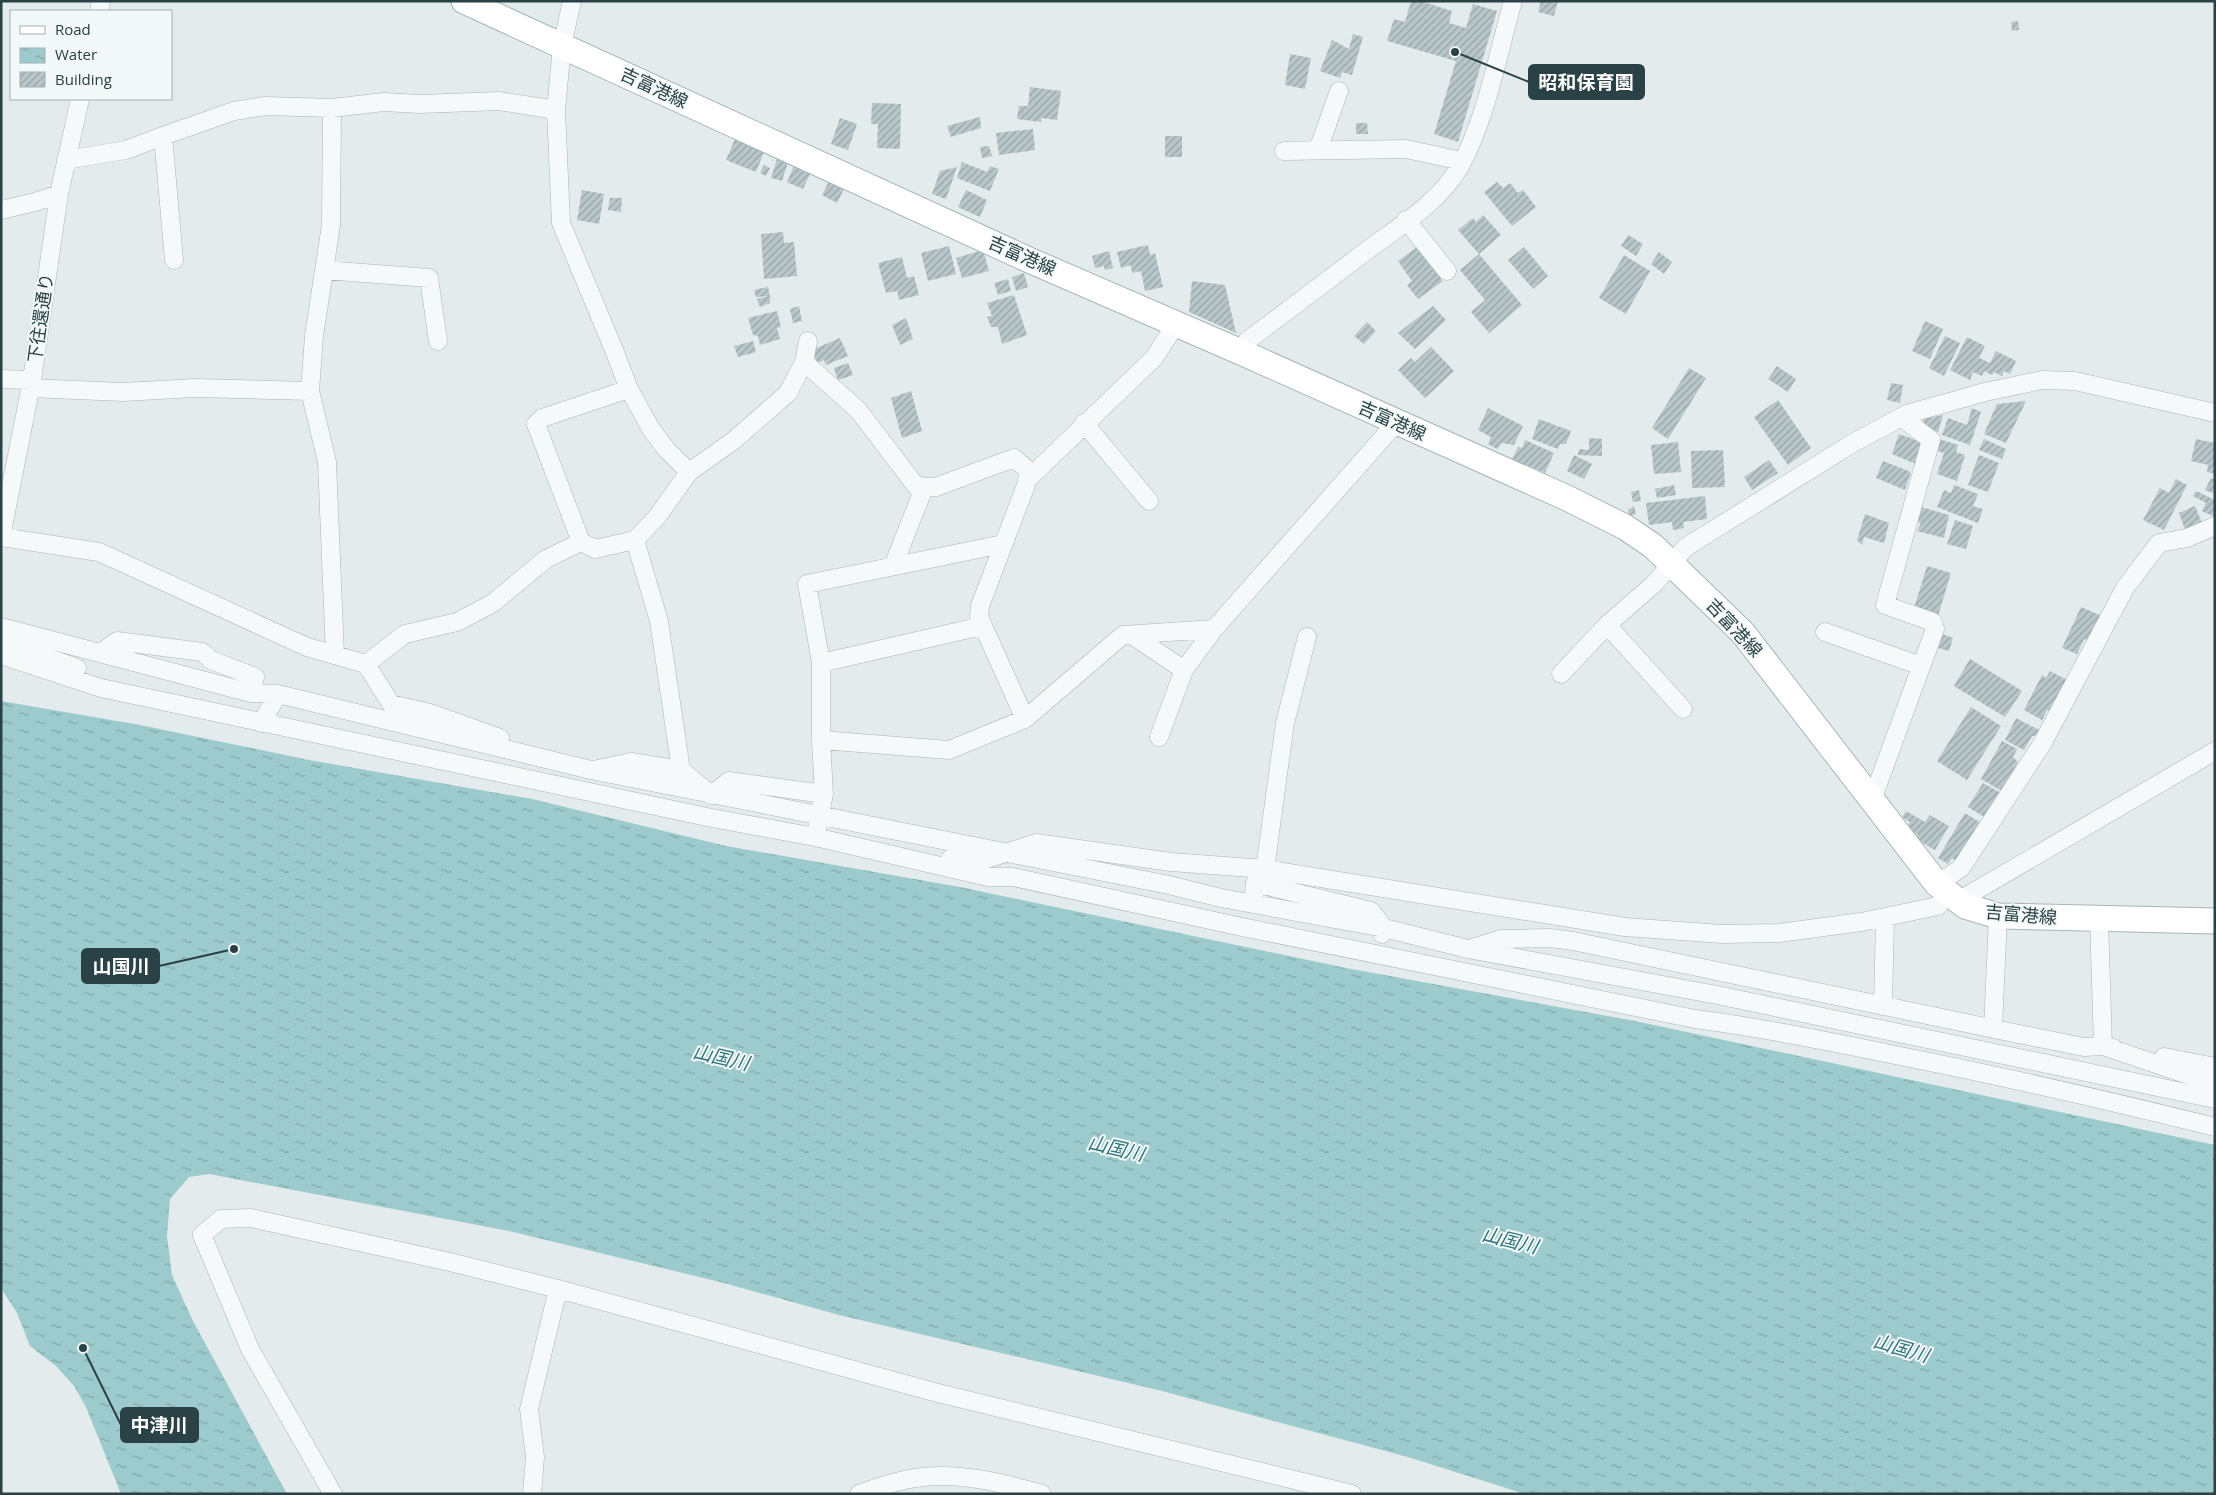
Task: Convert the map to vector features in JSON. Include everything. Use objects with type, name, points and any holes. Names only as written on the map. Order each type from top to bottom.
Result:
[{"type":"main road","name":"吉富港線","points":[[464,1],[1029,260],[1243,353],[1596,512],[1632,532],[1653,546],[1673,564],[1743,633],[1872,800],[1948,893],[1980,912],[1998,916],[2099,920],[2215,921]]},
{"type":"street","points":[[572,1],[562,46],[556,110],[561,223],[614,350],[628,390],[651,429],[666,449],[689,472]]},
{"type":"street","points":[[1243,353],[1247,341],[1406,220],[1433,198],[1451,178],[1462,160],[1482,114],[1513,1]]},
{"type":"street","points":[[1318,150],[1339,91]]},
{"type":"street","name":"下往還通り","points":[[1,537],[31,384],[59,194],[80,100]]},
{"type":"street","points":[[66,160],[126,150],[234,111],[265,106],[332,108],[384,102],[420,104],[499,101],[556,110]]},
{"type":"street","points":[[332,108],[331,225],[314,336],[310,391],[327,462],[335,655]]},
{"type":"street","points":[[164,136],[174,260]]},
{"type":"street","points":[[1284,151],[1406,149],[1462,160]]},
{"type":"street","points":[[1,210],[59,194]]},
{"type":"street","points":[[1406,220],[1448,271]]},
{"type":"street","points":[[324,270],[429,278],[438,341]]},
{"type":"street","points":[[1027,480],[1084,423],[1154,358],[1176,324]]},
{"type":"street","points":[[628,390],[542,418],[536,424],[581,542],[595,549],[635,540],[648,527],[689,472],[733,441],[788,393],[804,362],[808,341]]},
{"type":"street","points":[[804,362],[858,410],[916,486],[924,488],[936,487],[1014,458],[1029,471],[980,606],[979,617],[1025,719]]},
{"type":"street","points":[[1,379],[31,384],[124,392],[195,388],[310,391]]},
{"type":"street","points":[[1561,674],[1607,625],[1654,584],[1686,547],[1853,443],[1901,417],[1985,392],[2042,380],[2075,381],[2215,414]]},
{"type":"street","points":[[1872,800],[1935,629],[1932,622],[1885,605],[1931,440],[1901,417]]},
{"type":"street","points":[[1084,423],[1149,500]]},
{"type":"street","points":[[1159,737],[1184,670],[1214,629],[1396,423]]},
{"type":"street","points":[[893,566],[924,488]]},
{"type":"street","points":[[878,852],[978,862],[1036,843],[1597,922],[1722,934],[1779,933],[1820,929],[1938,906],[2042,744],[2125,588],[2159,543],[2187,538],[2215,526]]},
{"type":"street","points":[[1,537],[99,552],[307,647],[366,664],[388,712]]},
{"type":"street","points":[[635,540],[658,621],[681,770]]},
{"type":"street","points":[[366,664],[405,634],[457,622],[493,603],[546,559],[581,542]]},
{"type":"street","points":[[815,837],[824,794],[821,740],[821,663],[807,584],[1003,544]]},
{"type":"street","points":[[1607,625],[1683,709]]},
{"type":"street","points":[[821,663],[982,626]]},
{"type":"street","points":[[1,627],[102,652],[251,693],[278,694],[388,712],[515,752],[591,770],[1169,885],[1221,898],[1245,914],[1369,951],[1695,1019],[1762,1028],[2075,1092],[2215,1127]]},
{"type":"street","points":[[821,740],[949,750],[1025,719],[1123,636],[1214,629]]},
{"type":"street","points":[[1825,632],[1921,666]]},
{"type":"street","points":[[1132,635],[1184,670]]},
{"type":"street","points":[[1,637],[12,645],[120,683],[156,700]]},
{"type":"street","points":[[1245,914],[1260,876],[1285,722],[1307,637]]},
{"type":"street","points":[[102,652],[117,641],[202,652],[211,660],[254,677],[251,693]]},
{"type":"street","points":[[1,656],[101,688],[707,817],[815,837],[988,877],[1013,877],[1245,914],[1384,928],[1468,950],[1542,965],[1717,995],[1764,1006],[2000,1052],[2215,1099]]},
{"type":"street","points":[[261,723],[278,694]]},
{"type":"street","points":[[1948,893],[2215,750]]},
{"type":"street","points":[[591,770],[631,762],[681,770],[711,795]]},
{"type":"street","points":[[707,817],[711,795],[729,781],[824,794]]},
{"type":"street","points":[[1260,876],[1370,911],[1384,928]]},
{"type":"street","points":[[1997,1076],[2000,1052],[1998,916]]},
{"type":"street","points":[[1883,1006],[1885,917]]},
{"type":"street","points":[[2099,920],[2103,1046]]},
{"type":"street","points":[[1591,972],[1597,922]]},
{"type":"street","points":[[1369,951],[1384,928]]},
{"type":"street","points":[[1468,950],[1501,939],[1550,938],[2084,1047],[2103,1046],[2215,1066]]},
{"type":"street","points":[[1542,965],[1544,988]]},
{"type":"street","points":[[1542,965],[1563,978],[1677,1007],[1695,1019]]},
{"type":"street","points":[[1717,995],[1718,971]]},
{"type":"street","points":[[1762,1028],[1764,1006]]},
{"type":"street","points":[[2103,1046],[2215,1084]]},
{"type":"street","points":[[2075,1092],[2084,1047]]},
{"type":"street","points":[[2186,1092],[2215,1104]]},
{"type":"street","points":[[333,1494],[250,1349],[202,1235],[221,1219],[251,1218],[450,1262],[558,1289],[934,1392],[1352,1494]]},
{"type":"street","points":[[532,1494],[535,1457],[529,1409],[558,1289]]},
{"type":"street","points":[[859,1494],[893,1482],[933,1476],[1000,1481],[1042,1494]]},
{"type":"water","points":[[1,701],[140,725],[309,760],[532,799],[726,846],[960,887],[1346,968],[1635,1021],[2215,1145],[2215,1494],[1525,1494],[1408,1457],[1158,1390],[839,1315],[724,1283],[509,1231],[209,1174],[189,1177],[170,1199],[167,1236],[172,1275],[192,1319],[287,1494],[121,1494],[86,1407],[74,1386],[56,1366],[30,1346],[17,1313],[1,1288]]},
{"type":"building","points":[[1411,1],[1420,1],[1452,11],[1449,23],[1466,28],[1473,4],[1497,11],[1458,142],[1434,134],[1456,61],[1387,41],[1394,19],[1405,22]]},
{"type":"building","points":[[1541,1],[1558,1],[1554,16],[1538,12]]},
{"type":"building","points":[[2018,21],[2019,30],[2012,31],[2011,22]]},
{"type":"building","points":[[1353,34],[1363,37],[1352,75],[1342,72],[1340,78],[1320,71],[1332,40],[1349,49]]},
{"type":"building","points":[[1290,54],[1311,58],[1305,89],[1285,85]]},
{"type":"building","points":[[1030,87],[1061,91],[1057,120],[1041,118],[1041,122],[1017,119],[1019,106],[1028,106]]},
{"type":"building","points":[[872,103],[901,104],[900,149],[877,148],[878,124],[871,124]]},
{"type":"building","points":[[980,117],[981,128],[951,137],[947,126]]},
{"type":"building","points":[[840,118],[857,124],[848,150],[831,144]]},
{"type":"building","points":[[1356,123],[1367,123],[1368,134],[1356,134]]},
{"type":"building","points":[[1033,129],[1035,150],[999,155],[996,133]]},
{"type":"building","points":[[1165,136],[1182,136],[1182,157],[1165,157]]},
{"type":"building","points":[[735,139],[764,152],[756,172],[726,160]]},
{"type":"building","points":[[989,146],[992,156],[982,158],[980,147]]},
{"type":"building","points":[[777,159],[788,162],[782,181],[771,178]]},
{"type":"building","points":[[962,162],[987,172],[990,166],[999,169],[990,191],[957,178]]},
{"type":"building","points":[[764,165],[770,168],[766,176],[760,173]]},
{"type":"building","points":[[794,166],[810,174],[803,189],[787,182]]},
{"type":"building","points":[[957,167],[946,199],[932,194],[940,171]]},
{"type":"building","points":[[829,181],[844,189],[837,203],[822,195]]},
{"type":"building","points":[[1497,182],[1503,188],[1510,183],[1518,193],[1523,190],[1536,207],[1512,226],[1484,192]]},
{"type":"building","points":[[582,190],[604,194],[599,224],[577,220]]},
{"type":"building","points":[[966,190],[987,200],[980,217],[958,207]]},
{"type":"building","points":[[610,198],[622,198],[621,212],[608,210]]},
{"type":"building","points":[[1483,215],[1501,235],[1479,254],[1458,230],[1473,218],[1476,222]]},
{"type":"building","points":[[783,232],[784,243],[794,242],[797,276],[764,279],[761,234]]},
{"type":"building","points":[[1628,235],[1643,244],[1636,256],[1621,246]]},
{"type":"building","points":[[1148,245],[1150,255],[1155,253],[1163,287],[1145,291],[1141,271],[1132,273],[1131,265],[1121,268],[1117,252]]},
{"type":"building","points":[[949,246],[956,274],[928,281],[921,253]]},
{"type":"building","points":[[1417,247],[1443,281],[1418,299],[1407,285],[1412,281],[1398,261]]},
{"type":"building","points":[[1524,247],[1548,276],[1533,289],[1508,260]]},
{"type":"building","points":[[983,250],[989,271],[962,278],[956,258]]},
{"type":"building","points":[[1109,251],[1113,268],[1105,270],[1104,266],[1095,268],[1092,256]]},
{"type":"building","points":[[1659,252],[1672,262],[1664,274],[1651,264]]},
{"type":"building","points":[[1479,254],[1522,305],[1489,333],[1471,312],[1485,300],[1460,270]]},
{"type":"building","points":[[1624,255],[1650,271],[1626,314],[1599,298]]},
{"type":"building","points":[[902,257],[907,278],[914,276],[919,295],[899,300],[897,291],[886,293],[878,263]]},
{"type":"building","points":[[1024,273],[1028,287],[1016,291],[1012,277]]},
{"type":"building","points":[[1008,279],[1011,291],[998,295],[994,283]]},
{"type":"building","points":[[1192,281],[1225,285],[1236,333],[1189,312]]},
{"type":"building","points":[[768,287],[770,296],[756,297],[754,290]]},
{"type":"building","points":[[1014,295],[1027,335],[1002,344],[998,327],[991,327],[987,317],[992,316],[987,303]]},
{"type":"building","points":[[770,296],[770,303],[760,307],[757,299]]},
{"type":"building","points":[[799,306],[802,321],[793,323],[790,309]]},
{"type":"building","points":[[1433,306],[1446,320],[1415,349],[1398,333]]},
{"type":"building","points":[[777,311],[781,327],[777,328],[780,339],[760,345],[758,336],[753,335],[748,318]]},
{"type":"building","points":[[906,318],[913,339],[900,345],[892,325]]},
{"type":"building","points":[[1925,321],[1943,329],[1930,359],[1912,351]]},
{"type":"building","points":[[1367,322],[1376,331],[1364,344],[1354,336]]},
{"type":"building","points":[[1945,336],[1960,343],[1944,376],[1929,368]]},
{"type":"building","points":[[1967,337],[1985,346],[1979,358],[1990,363],[1996,351],[2016,361],[2010,374],[2004,371],[2002,376],[1994,372],[1992,375],[1984,371],[1982,376],[1973,372],[1970,380],[1950,370]]},
{"type":"building","points":[[840,338],[848,356],[826,365],[824,360],[817,363],[812,350]]},
{"type":"building","points":[[753,341],[756,352],[738,357],[734,346]]},
{"type":"building","points":[[1431,347],[1454,371],[1425,398],[1398,370],[1411,358],[1415,362]]},
{"type":"building","points":[[848,363],[853,375],[838,380],[834,368]]},
{"type":"building","points":[[1777,366],[1796,379],[1788,392],[1768,379]]},
{"type":"building","points":[[1689,368],[1706,378],[1668,439],[1652,428]]},
{"type":"building","points":[[1891,383],[1903,385],[1900,403],[1887,400]]},
{"type":"building","points":[[911,391],[922,431],[902,438],[891,398]]},
{"type":"building","points":[[1778,400],[1811,448],[1788,465],[1754,417]]},
{"type":"building","points":[[2026,401],[2006,443],[1984,434],[1997,404]]},
{"type":"building","points":[[1488,408],[1523,426],[1514,445],[1502,443],[1497,449],[1488,444],[1491,437],[1478,430]]},
{"type":"building","points":[[1972,408],[1981,412],[1970,445],[1942,435],[1948,418],[1967,425]]},
{"type":"building","points":[[1943,415],[1938,432],[1924,428],[1923,419]]},
{"type":"building","points":[[1539,419],[1571,431],[1566,444],[1560,444],[1558,449],[1532,439]]},
{"type":"building","points":[[1899,434],[1924,443],[1916,464],[1892,454]]},
{"type":"building","points":[[1589,438],[1602,439],[1602,456],[1578,455],[1579,449],[1589,450]]},
{"type":"building","points":[[1939,439],[1958,445],[1956,452],[1965,455],[1957,481],[1937,474],[1944,453],[1935,450]]},
{"type":"building","points":[[1984,439],[2006,449],[2002,459],[1979,450]]},
{"type":"building","points":[[2196,439],[2215,443],[2215,474],[2207,472],[2208,465],[2191,461]]},
{"type":"building","points":[[1525,440],[1554,453],[1545,473],[1512,459],[1518,447],[1522,448]]},
{"type":"building","points":[[1678,442],[1681,472],[1654,474],[1651,445]]},
{"type":"building","points":[[1723,450],[1725,487],[1692,488],[1691,451]]},
{"type":"building","points":[[1574,455],[1592,464],[1584,479],[1567,471]]},
{"type":"building","points":[[1979,455],[1999,463],[1988,492],[1968,485]]},
{"type":"building","points":[[1769,460],[1778,473],[1752,490],[1744,477]]},
{"type":"building","points":[[1883,461],[1911,472],[1905,490],[1876,478]]},
{"type":"building","points":[[2211,478],[2215,480],[2215,494],[2205,490]]},
{"type":"building","points":[[2176,479],[2187,485],[2164,530],[2143,520],[2160,488],[2169,493]]},
{"type":"building","points":[[1674,485],[1676,495],[1657,498],[1655,489]]},
{"type":"building","points":[[1954,485],[1978,494],[1973,506],[1983,509],[1978,523],[1937,507],[1944,490],[1951,493]]},
{"type":"building","points":[[1639,490],[1641,501],[1633,502],[1631,492]]},
{"type":"building","points":[[2196,491],[2215,500],[2215,517],[2202,511],[2206,503],[2193,496]]},
{"type":"building","points":[[1705,496],[1707,519],[1683,522],[1684,528],[1673,530],[1672,522],[1649,525],[1646,503]]},
{"type":"building","points":[[1634,506],[1636,514],[1629,516],[1628,510]]},
{"type":"building","points":[[2195,506],[2202,523],[2185,530],[2179,513]]},
{"type":"building","points":[[1921,507],[1949,515],[1944,538],[1917,531],[1921,523],[1917,522]]},
{"type":"building","points":[[1865,514],[1889,523],[1884,543],[1864,537],[1862,545],[1857,540]]},
{"type":"building","points":[[1955,520],[1973,526],[1966,549],[1947,544]]},
{"type":"building","points":[[1927,566],[1951,573],[1938,616],[1914,608]]},
{"type":"building","points":[[2081,607],[2102,616],[2091,642],[2084,639],[2077,654],[2062,648]]},
{"type":"building","points":[[1942,634],[1953,638],[1949,651],[1938,648]]},
{"type":"building","points":[[1970,659],[2022,691],[2005,717],[1954,686]]},
{"type":"building","points":[[2050,671],[2067,680],[2050,711],[2047,710],[2042,720],[2024,710],[2042,675],[2046,678]]},
{"type":"building","points":[[1971,707],[2001,726],[1967,780],[1937,761]]},
{"type":"building","points":[[2016,718],[2039,730],[2037,736],[2032,736],[2024,750],[2005,740]]},
{"type":"building","points":[[2002,741],[2017,749],[2013,757],[2018,762],[2002,791],[1981,779]]},
{"type":"building","points":[[1983,783],[2001,793],[1986,818],[1968,807]]},
{"type":"building","points":[[1906,811],[1925,822],[1930,815],[1949,826],[1935,850],[1916,839],[1918,835],[1906,828],[1910,822],[1902,817]]},
{"type":"building","points":[[1965,813],[1981,823],[1957,862],[1952,858],[1948,864],[1938,858]]},
{"type":"place","name":"昭和保育園","points":[[1455,52]]},
{"type":"place","name":"山国川","points":[[234,949]]},
{"type":"place","name":"中津川","points":[[83,1348]]}]
